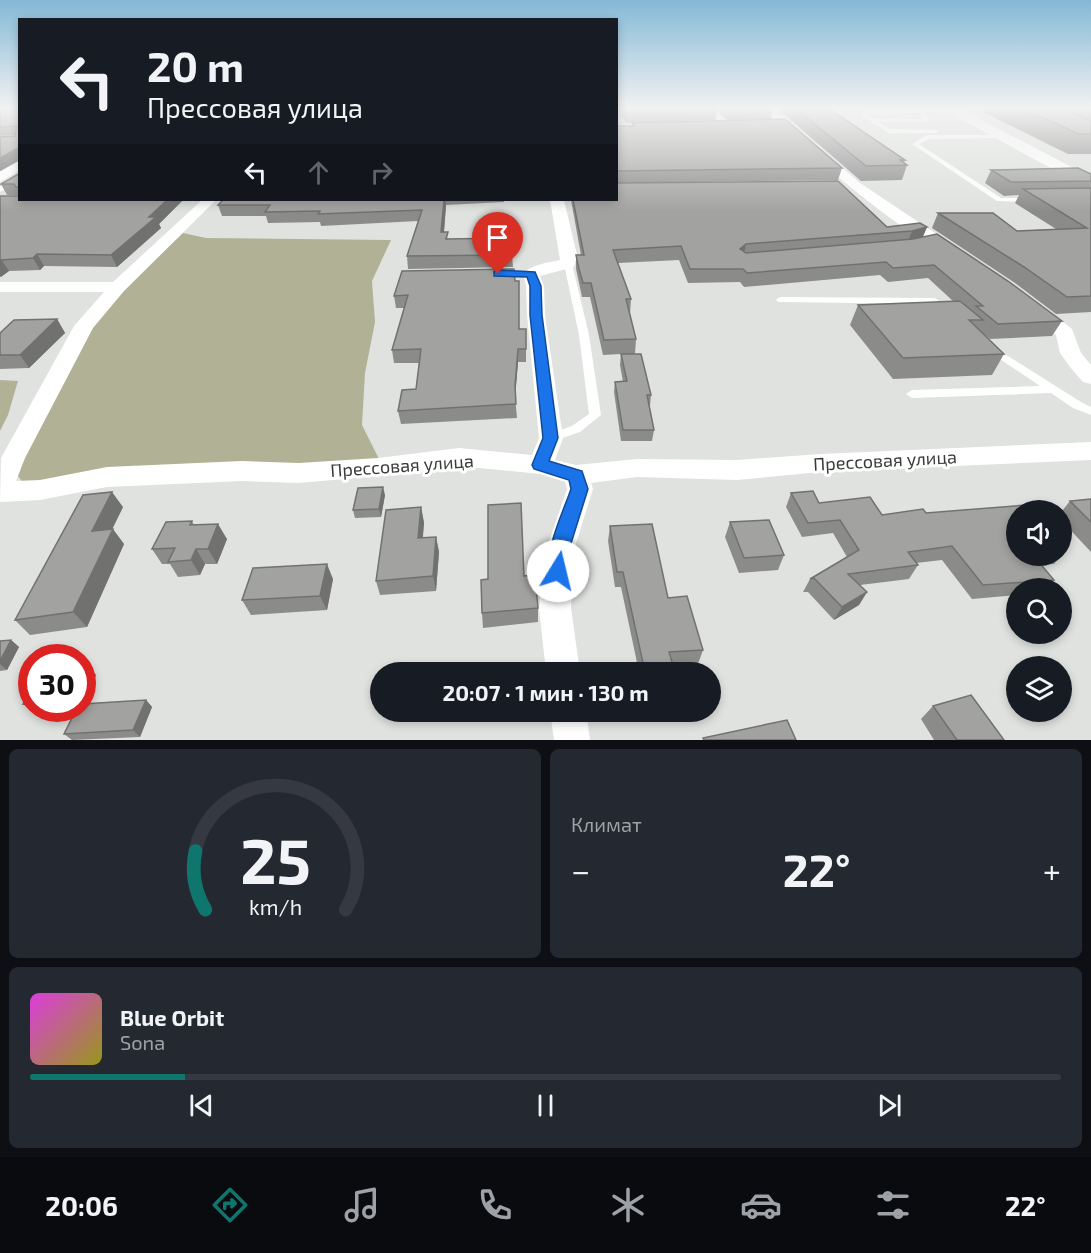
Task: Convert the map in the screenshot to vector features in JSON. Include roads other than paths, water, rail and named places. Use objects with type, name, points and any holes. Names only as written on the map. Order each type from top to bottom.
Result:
[{"type":"street","points":[[802,143],[836,167],[855,186],[925,235],[932,243],[964,259]]},
{"type":"street","points":[[1012,143],[1091,184]]},
{"type":"street","points":[[0,178],[18,165]]},
{"type":"street","points":[[832,188],[855,186]]},
{"type":"street","points":[[0,491],[13,458],[84,326],[118,286],[208,201]]},
{"type":"street","points":[[540,465],[550,438],[536,315],[536,286],[524,274],[568,264],[569,255],[557,201]]},
{"type":"street","points":[[0,287],[118,286]]},
{"type":"street","points":[[1025,302],[1065,333],[1066,345],[1074,362],[1091,377]]},
{"type":"street","name":"Прессовая улица","points":[[0,491],[40,490],[107,477],[242,471],[299,473],[378,467],[459,457],[540,465],[576,475],[637,468],[737,470],[821,463],[1091,451]]},
{"type":"street","points":[[562,662],[555,608],[559,553],[580,489],[576,475]]},
{"type":"street","points":[[570,722],[572,740]]},
{"type":"lane","points":[[918,143],[915,144],[999,200],[1034,200]]},
{"type":"lane","points":[[0,190],[18,178]]},
{"type":"lane","points":[[550,438],[576,429],[595,415],[584,335],[568,264]]},
{"type":"lane","points":[[781,300],[935,301],[952,315]]},
{"type":"lane","points":[[986,344],[1003,358],[1077,405],[1091,411]]},
{"type":"lane","points":[[912,394],[1054,389]]}]
